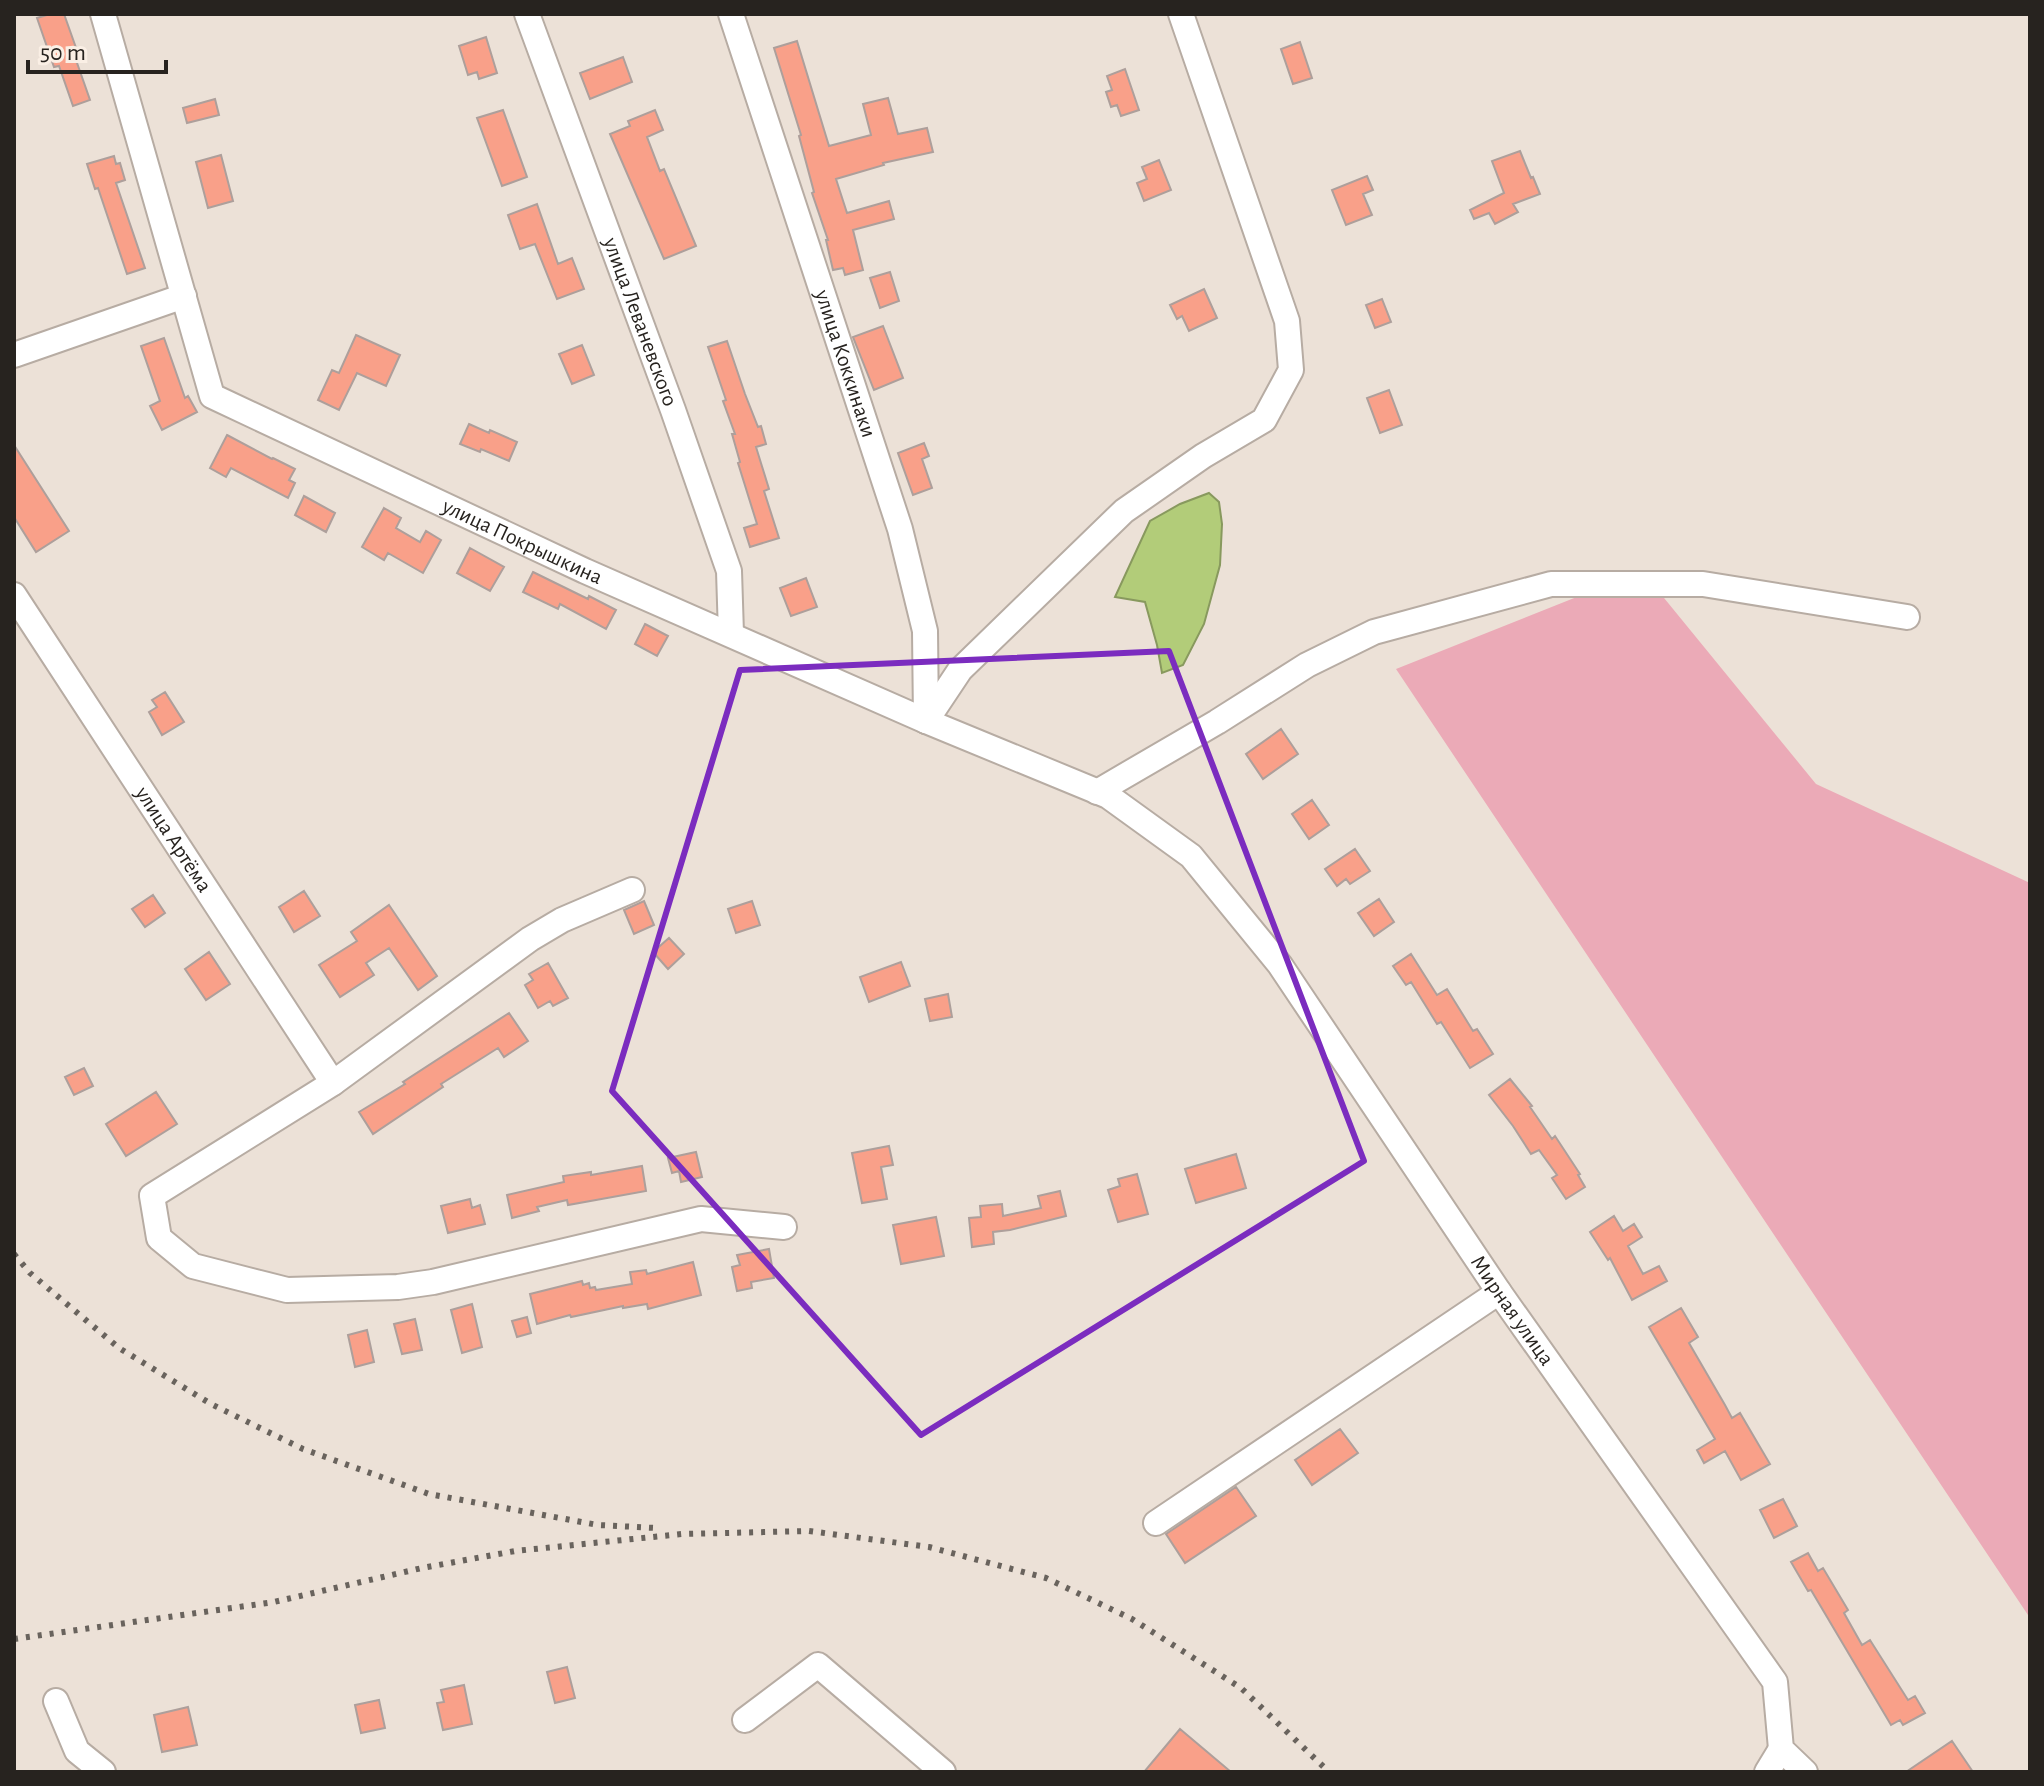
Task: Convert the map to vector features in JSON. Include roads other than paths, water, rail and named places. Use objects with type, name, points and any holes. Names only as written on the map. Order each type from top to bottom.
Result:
[{"type":"street","name":"улица Покрышкина","points":[[103,14],[212,396],[585,571],[926,721],[1108,796],[1191,856]]},
{"type":"street","name":"улица Леваневского","points":[[527,14],[729,571],[731,634]]},
{"type":"street","name":"улица Коккинаки","points":[[731,14],[900,529],[925,631],[926,721]]},
{"type":"street","points":[[926,721],[960,670],[1124,511],[1203,456],[1264,420],[1291,370],[1287,321],[1181,14]]},
{"type":"street","points":[[14,355],[184,296]]},
{"type":"street","points":[[1097,792],[1307,665],[1374,632],[1551,584],[1703,584],[1907,617]]},
{"type":"street","name":"улица Артёма","points":[[14,595],[333,1083]]},
{"type":"street","name":"Мирная улица","points":[[1191,856],[1280,965],[1499,1292],[1775,1682],[1781,1749]]},
{"type":"street","points":[[632,890],[562,920],[530,939],[333,1083],[152,1196],[159,1238],[193,1266],[287,1290],[398,1287],[433,1282],[701,1219],[784,1227]]},
{"type":"street","points":[[1156,1523],[1499,1292]]},
{"type":"street","points":[[745,1720],[818,1665],[943,1772]]},
{"type":"street","points":[[56,1701],[77,1751],[103,1772]]},
{"type":"street","points":[[1767,1772],[1781,1749],[1805,1772]]},
{"type":"railway","points":[[14,1254],[30,1273],[119,1348],[211,1404],[303,1449],[429,1494],[598,1525],[656,1528]]},
{"type":"railway","points":[[14,1639],[274,1602],[422,1568],[515,1551],[682,1534],[809,1531],[929,1547],[1046,1578],[1132,1619],[1241,1688],[1329,1772]]}]
